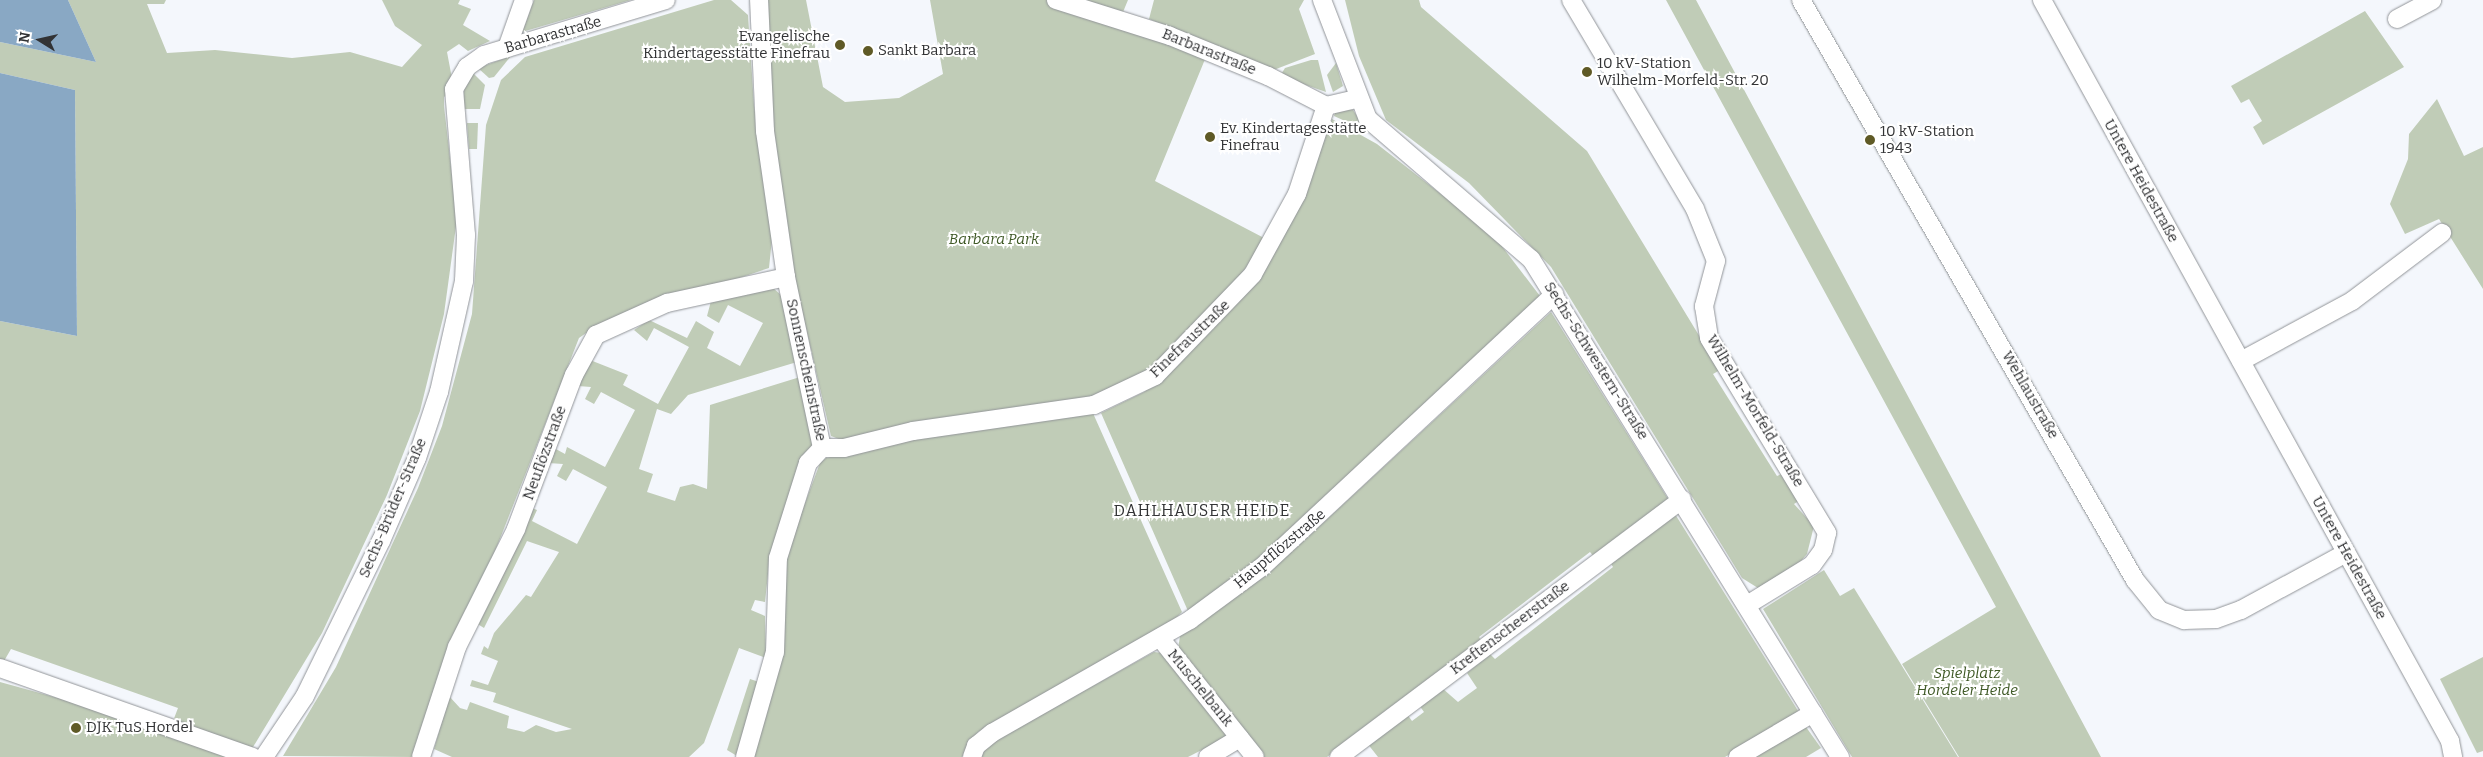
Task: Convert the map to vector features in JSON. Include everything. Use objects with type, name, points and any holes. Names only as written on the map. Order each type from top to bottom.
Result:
[{"type":"street","points":[[507,48],[524,0]]},
{"type":"street","name":"Barbarastraße","points":[[454,89],[468,67],[484,55],[666,0]]},
{"type":"street","name":"Sonnenscheinstraße","points":[[745,757],[775,652],[778,558],[808,462],[822,448],[786,277],[765,130],[759,0]]},
{"type":"street","name":"Barbarastraße","points":[[1056,0],[1170,36],[1268,76],[1326,106]]},
{"type":"street","name":"Sechs-Schwestern-Straße","points":[[1322,0],[1357,99],[1368,119],[1400,149],[1500,228],[1531,259],[1556,294],[1840,757]]},
{"type":"street","name":"Wilhelm-Morfeld-Straße","points":[[1571,0],[1696,208],[1716,261],[1704,306],[1709,338],[1828,533],[1812,565],[1747,605]]},
{"type":"street","name":"Wehlaustraße","points":[[1801,0],[2134,580],[2159,610],[2184,620],[2216,619],[2241,610],[2346,553]]},
{"type":"street","name":"Untere Heidestraße","points":[[2042,0],[2450,741],[2453,757]]},
{"type":"street","points":[[2397,19],[2432,0]]},
{"type":"street","name":"Sechs-Brüder-Straße","points":[[264,757],[305,696],[381,541],[418,458],[439,392],[464,272],[466,235],[454,89]]},
{"type":"street","points":[[1326,106],[1357,99]]},
{"type":"street","name":"Finefraustraße","points":[[822,448],[844,448],[914,431],[1094,406],[1155,376],[1253,274],[1297,194],[1326,106]]},
{"type":"street","points":[[2241,361],[2352,302],[2442,233]]},
{"type":"street","name":"Neuflözstraße","points":[[421,757],[457,647],[516,529],[574,375],[596,335],[667,303],[786,277]]},
{"type":"street","name":"Hauptflözstraße","points":[[972,757],[976,746],[992,733],[1160,638],[1262,567],[1556,294]]},
{"type":"street","name":"Kreftenscheerstraße","points":[[1339,757],[1682,499]]},
{"type":"street","name":"Muschelbank","points":[[1160,638],[1255,757]]},
{"type":"street","points":[[0,668],[253,757]]},
{"type":"street","points":[[1738,757],[1813,713]]},
{"type":"street","name":"Muschelbank","points":[[1208,757],[1240,738]]},
{"type":"green space","points":[[68,0],[166,0],[164,4],[147,4],[167,53],[215,50],[292,58],[350,52],[402,67],[422,45],[395,26],[382,0],[460,0],[458,4],[471,9],[463,25],[490,41],[468,51],[459,44],[447,52],[454,89],[444,97],[444,106],[457,219],[444,314],[420,411],[387,495],[322,633],[247,757],[0,757],[0,682],[170,729],[178,708],[11,649],[0,668],[0,321],[77,336],[75,90],[0,73],[0,42],[96,62]]},
{"type":"green space","points":[[534,0],[631,0],[522,32]]},
{"type":"green space","points":[[714,0],[731,0],[748,15],[754,105],[772,239],[769,268],[596,326],[579,338],[414,757],[283,756],[336,667],[418,488],[442,426],[472,314],[486,125],[501,80],[525,57]]},
{"type":"green space","name":"Barbara Park","points":[[765,0],[806,0],[823,87],[845,102],[899,98],[943,74],[930,0],[1049,0],[1208,52],[1155,181],[1266,239],[1233,286],[1152,368],[1094,398],[844,441],[831,436],[793,272],[767,93]]},
{"type":"green space","points":[[1085,0],[1128,0],[1123,12]]},
{"type":"green space","points":[[1154,0],[1304,0],[1299,9],[1315,54],[1271,71],[1149,19]]},
{"type":"green space","points":[[1345,0],[1419,0],[1421,7],[1587,151],[1720,370],[1713,374],[1777,476],[1784,473],[1800,500],[1794,504],[1814,526],[1807,554],[1801,561],[1758,588],[1742,578],[1551,267],[1469,183],[1386,120],[1359,56]]},
{"type":"green space","name":"Spielplatz Hordeler Heide","points":[[1666,0],[1696,0],[2101,757],[1959,757],[1902,664],[1996,607]]},
{"type":"green space","points":[[2365,11],[2404,67],[2263,145],[2253,127],[2262,121],[2249,99],[2241,103],[2231,86]]},
{"type":"green space","points":[[511,56],[494,77],[489,78],[478,68]]},
{"type":"green space","points":[[1311,60],[1318,60],[1326,92],[1280,76],[1285,68]]},
{"type":"green space","points":[[1336,63],[1343,86],[1333,92],[1327,75]]},
{"type":"green space","points":[[472,72],[485,85],[480,109],[464,109],[464,87]]},
{"type":"green space","points":[[2437,99],[2464,156],[2483,147],[2483,289],[2439,219],[2405,234],[2390,204],[2408,159],[2409,134]]},
{"type":"green space","points":[[1348,108],[1353,110],[1367,131],[1334,116],[1336,110]]},
{"type":"green space","points":[[1332,119],[1377,144],[1478,223],[1501,245],[1540,296],[1260,558],[1188,611],[1101,413],[1144,392],[1237,303],[1305,190]]},
{"type":"green space","points":[[467,123],[478,123],[477,149],[469,149]]},
{"type":"green space","points":[[772,287],[781,295],[797,362],[688,395],[671,414],[657,409],[639,469],[653,474],[647,492],[675,501],[680,487],[693,484],[707,489],[710,405],[800,377],[814,444],[801,460],[770,555],[765,602],[755,600],[751,610],[765,616],[766,658],[739,648],[704,743],[689,757],[452,757],[434,749],[432,756],[449,696],[460,708],[467,710],[470,702],[509,716],[507,728],[524,732],[536,725],[556,732],[572,729],[493,702],[496,693],[470,686],[472,680],[488,685],[498,661],[481,654],[484,646],[488,649],[494,633],[526,595],[531,597],[559,552],[527,541],[484,628],[476,623],[532,508],[537,510],[532,521],[577,544],[607,487],[573,469],[566,481],[557,476],[563,464],[548,463],[554,448],[565,454],[567,447],[605,467],[635,410],[601,392],[594,404],[585,399],[591,387],[578,386],[590,360],[628,375],[623,385],[658,404],[689,347],[654,328],[647,341],[634,330],[649,320],[687,338],[696,321],[714,332],[707,348],[740,366],[763,323],[728,305],[719,323],[707,316],[711,301]]},
{"type":"green space","points":[[1551,312],[1670,502],[1595,558],[1590,552],[1479,637],[1483,643],[1327,757],[1264,757],[1178,649],[1180,636],[1297,547]]},
{"type":"green space","points":[[1092,411],[1182,612],[1172,622],[978,732],[962,757],[752,757],[781,663],[781,567],[820,463],[826,458],[923,434]]},
{"type":"green space","points":[[1675,514],[1800,714],[1725,757],[1378,757],[1367,743],[1407,714],[1412,721],[1424,712],[1419,705],[1442,688],[1458,702],[1477,688],[1467,673],[1490,654],[1495,659],[1613,567],[1610,562]]},
{"type":"green space","points":[[1824,570],[1840,596],[1854,588],[1958,757],[1852,757],[1763,609]]},
{"type":"green space","points":[[1154,652],[1163,653],[1231,735],[1188,757],[979,757],[988,744]]},
{"type":"green space","points":[[2483,657],[2483,751],[2477,753],[2440,679]]},
{"type":"green space","points":[[750,679],[759,682],[737,756],[727,750]]},
{"type":"green space","points":[[1806,727],[1821,748],[1806,757],[1753,757]]},
{"type":"water","points":[[0,0],[68,0],[96,62],[0,42]]},
{"type":"water","points":[[0,73],[75,90],[77,336],[0,321]]},
{"type":"place","name":"Evangelische Kindertagesstätte Finefrau","points":[[840,45]]},
{"type":"place","name":"Sankt Barbara","points":[[868,51]]},
{"type":"place","name":"10 kV-Station Wilhelm-Morfeld-Str. 20","points":[[1587,72]]},
{"type":"place","name":"Ev. Kindertagesstätte Finefrau","points":[[1210,137]]},
{"type":"place","name":"10 kV-Station 1943","points":[[1870,140]]},
{"type":"place","name":"DJK TuS Hordel","points":[[76,728]]},
{"type":"district","name":"DAHLHAUSER HEIDE","points":[[1202,511]]}]
